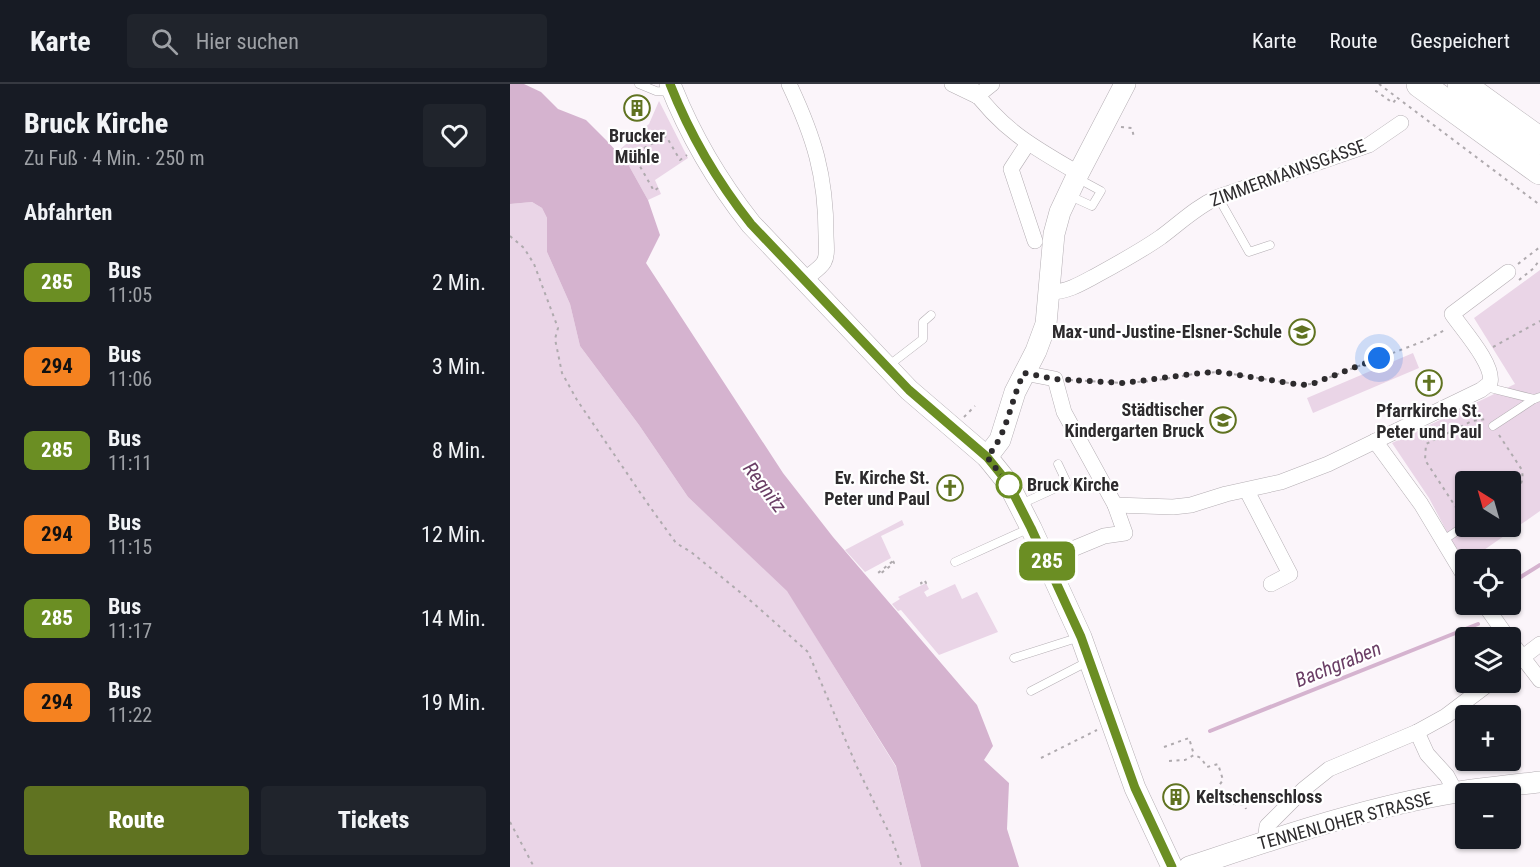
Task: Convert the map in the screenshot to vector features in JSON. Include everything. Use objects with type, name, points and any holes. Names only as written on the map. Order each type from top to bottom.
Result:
[{"type":"highway","points":[[1461,84],[1540,141]]},
{"type":"highway","points":[[1409,91],[1540,171]]},
{"type":"street","points":[[789,84],[813,139],[824,181],[826,213],[824,262],[803,281]]},
{"type":"street","points":[[952,84],[973,90],[992,84]]},
{"type":"street","points":[[987,457],[1000,440],[1015,392],[1042,338],[1050,292],[1055,228],[1074,182],[1125,84]]},
{"type":"street","points":[[671,88],[699,148],[733,202],[751,224],[909,390],[987,457],[1008,483],[1020,504],[1081,637],[1135,788],[1172,867]]},
{"type":"street","points":[[973,90],[996,118],[1074,182]]},
{"type":"street","name":"ZIMMERMANNSGASSE","points":[[1050,292],[1073,288],[1128,258],[1164,234],[1202,204],[1369,145],[1401,123]]},
{"type":"street","points":[[1028,143],[1011,169],[1035,241]]},
{"type":"street","points":[[1115,505],[1173,507],[1191,505],[1290,478],[1328,464],[1486,387],[1491,378],[1480,354],[1468,333],[1452,314],[1508,272]]},
{"type":"street","points":[[1024,373],[1055,379],[1064,412],[1115,505],[1125,533],[1104,536],[1046,560]]},
{"type":"street","points":[[1376,441],[1420,504],[1455,562]]},
{"type":"street","points":[[1246,491],[1290,574],[1271,584]]},
{"type":"street","points":[[1521,658],[1540,644]]},
{"type":"street","points":[[1521,666],[1540,680]]},
{"type":"street","points":[[1265,842],[1267,826],[1304,789],[1329,769],[1416,732],[1446,716],[1476,693]]},
{"type":"street","points":[[1416,732],[1426,754],[1446,776],[1455,791]]},
{"type":"street","name":"TENNENLOHER STRASSE","points":[[1521,786],[1540,784]]},
{"type":"street","name":"TENNENLOHER STRASSE","points":[[1188,867],[1360,814],[1455,793]]},
{"type":"lane","points":[[639,84],[656,91],[671,88]]},
{"type":"lane","points":[[1218,197],[1249,252],[1270,245]]},
{"type":"lane","points":[[887,367],[923,339],[923,322],[931,315]]},
{"type":"lane","points":[[1486,387],[1537,398]]},
{"type":"lane","points":[[1493,426],[1537,398]]},
{"type":"lane","points":[[1020,504],[1067,483],[1058,464]]},
{"type":"lane","points":[[955,562],[1031,528]]},
{"type":"lane","points":[[1442,541],[1455,532]]},
{"type":"lane","points":[[1014,658],[1081,637]]},
{"type":"lane","points":[[1031,690],[1090,661]]},
{"type":"path","points":[[1379,84],[1409,91],[1540,205]]},
{"type":"path","points":[[1376,92],[1393,103],[1409,91]]},
{"type":"path","points":[[658,188],[654,191],[633,154],[666,136],[680,160],[699,148]]},
{"type":"path","points":[[510,236],[524,248],[534,264],[558,328],[555,339],[562,373],[577,400],[650,507],[676,543],[692,552],[808,652],[857,767],[891,837],[902,867]]},
{"type":"path","points":[[1508,272],[1540,247]]},
{"type":"path","points":[[1480,354],[1540,321]]},
{"type":"path","points":[[1055,379],[1124,383],[1220,372],[1301,385],[1312,384],[1424,341],[1459,323]]},
{"type":"path","points":[[1455,507],[1425,460],[1426,444],[1480,419],[1486,419],[1493,426],[1522,470],[1521,486]]},
{"type":"path","points":[[892,561],[894,563],[880,574],[878,573],[892,561]]},
{"type":"path","points":[[1041,758],[1113,722]]},
{"type":"path","points":[[1164,747],[1189,738],[1194,754],[1201,758],[1207,766],[1218,764],[1223,780],[1218,787],[1221,795],[1229,803],[1244,804],[1246,809]]},
{"type":"path","points":[[1169,761],[1185,760],[1194,754]]},
{"type":"path","points":[[510,822],[534,867]]},
{"type":"shaded area","points":[[659,101],[688,158],[655,180],[661,194],[648,200],[628,164],[617,152],[649,124]]},
{"type":"shaded area","points":[[532,202],[542,208],[547,218],[547,252],[570,304],[580,346],[639,425],[688,497],[787,590],[896,767],[921,867],[510,867],[510,204]]},
{"type":"shaded area","points":[[1540,270],[1540,511],[1521,524],[1521,471],[1455,471],[1455,537],[1503,537],[1485,549],[1456,549],[1429,498],[1392,443],[1515,384],[1474,318]]},
{"type":"shaded area","points":[[1413,353],[1419,368],[1313,413],[1307,398]]},
{"type":"shaded area","points":[[902,520],[904,525],[881,536],[891,558],[865,572],[845,550]]},
{"type":"shaded area","points":[[926,583],[929,589],[924,592],[927,597],[955,584],[962,599],[977,592],[998,632],[939,655],[901,610],[898,611],[892,604],[900,599],[898,597]]},
{"type":"water","name":"Regnitz","points":[[510,84],[524,84],[541,92],[558,109],[586,120],[628,164],[648,200],[660,235],[646,263],[783,473],[833,537],[977,705],[993,746],[984,760],[1009,783],[1007,829],[1019,867],[921,867],[896,766],[787,591],[688,497],[639,425],[580,346],[570,304],[547,252],[547,218],[542,208],[532,202],[510,204]]},
{"type":"waterway","name":"Bachgraben","points":[[1521,577],[1540,565]]},
{"type":"waterway","name":"Bachgraben","points":[[1210,731],[1478,624]]},
{"type":"bus line","name":"285","points":[[670,84],[705,158],[733,202],[767,243],[909,390],[987,457],[1008,483],[1059,586],[1081,637],[1135,788],[1172,867]]},
{"type":"place","name":"Brucker Mühle","points":[[637,108]]},
{"type":"place","name":"Max-und-Justine-Elsner-Schule","points":[[1302,332]]},
{"type":"place","name":"Pfarrkirche St. Peter und Paul","points":[[1429,383]]},
{"type":"place","name":"Städtischer Kindergarten Bruck","points":[[1223,420]]},
{"type":"place","name":"Bruck Kirche","points":[[1009,485]]},
{"type":"place","name":"Ev. Kirche St. Peter und Paul","points":[[950,488]]},
{"type":"place","name":"Keltschenschloss","points":[[1176,797]]},
{"type":"route","points":[[1009,485],[987,457],[1000,440],[1015,392],[1024,373],[1055,379],[1124,383],[1220,372],[1301,385],[1312,384],[1379,358]]}]
